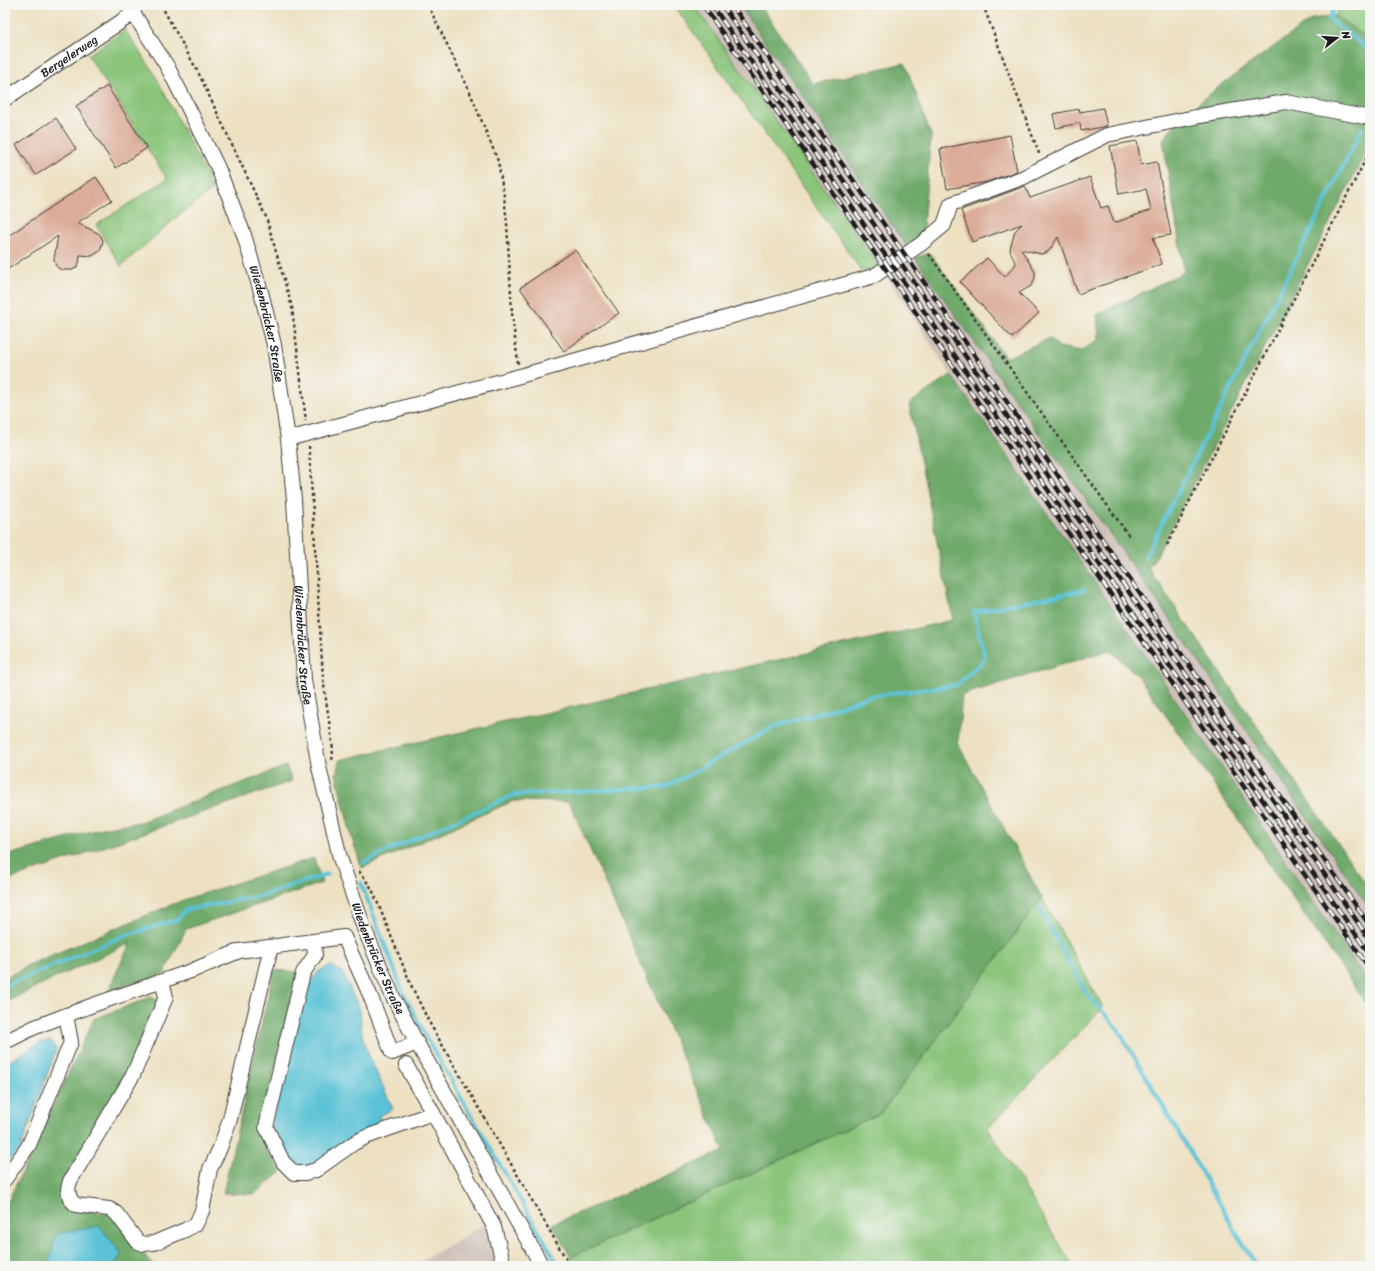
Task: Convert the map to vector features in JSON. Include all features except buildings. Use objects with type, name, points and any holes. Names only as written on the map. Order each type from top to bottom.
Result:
[{"type":"street","name":"Bergelerweg","points":[[5,99],[131,9]]},
{"type":"street","name":"Wiedenbrücker Straße","points":[[131,9],[167,66],[218,168],[244,235],[261,292],[274,345],[288,439],[294,500],[304,680],[319,768],[340,858],[364,928],[393,997],[417,1043],[542,1266]]},
{"type":"street","points":[[288,439],[520,376],[874,276],[922,244],[944,225],[951,204],[1022,178],[1107,135],[1200,116],[1286,102],[1365,117]]},
{"type":"street","points":[[5,1042],[35,1027],[191,971],[239,951],[344,937],[370,996],[392,1054],[417,1043]]},
{"type":"street","points":[[314,941],[315,955],[303,973],[266,1127],[283,1162],[294,1173],[305,1173],[316,1170],[354,1143],[366,1137],[433,1113]]},
{"type":"street","points":[[162,981],[166,997],[133,1075],[82,1158],[70,1181],[68,1189],[70,1199],[76,1204],[109,1208],[116,1213],[138,1242],[144,1244],[154,1243],[196,1224],[202,1211],[210,1169],[220,1148],[230,1119],[271,947]]},
{"type":"street","points":[[5,1179],[29,1145],[70,1042],[66,1015]]},
{"type":"street","points":[[406,1065],[494,1227],[504,1266]]},
{"type":"path","points":[[161,5],[198,72],[266,217],[292,307],[308,434],[323,678],[333,749],[332,768]]},
{"type":"path","points":[[428,5],[469,90],[498,161],[507,223],[512,314],[520,376]]},
{"type":"path","points":[[983,5],[1044,168]]},
{"type":"path","points":[[1167,545],[1370,151]]},
{"type":"path","points":[[922,244],[1129,536]]},
{"type":"path","points":[[359,870],[372,889],[411,986],[429,1022],[570,1266]]},
{"type":"shaded area","points":[[694,5],[739,5],[907,247],[879,266]]},
{"type":"shaded area","points":[[915,258],[1139,575],[1370,909],[1370,985],[1133,637],[951,375],[887,277]]},
{"type":"shaded area","points":[[485,1224],[496,1266],[412,1266]]},
{"type":"green space","points":[[674,5],[694,5],[879,266],[863,273]]},
{"type":"green space","points":[[739,5],[760,5],[813,84],[905,63],[931,135],[922,236],[907,247]]},
{"type":"green space","points":[[1341,5],[1370,5],[1370,40],[1335,16]]},
{"type":"green space","points":[[1335,16],[1370,40],[1370,150],[1367,151],[1157,555],[1148,568],[1370,890],[1370,909],[1139,575],[915,258],[930,253],[1006,358],[1050,338],[1059,347],[1081,351],[1099,339],[1097,315],[1184,272],[1163,140],[1181,117],[1225,82],[1312,19]]},
{"type":"green space","points":[[125,30],[154,73],[205,172],[212,190],[177,217],[121,266],[96,225],[167,179],[88,55]]},
{"type":"green space","points":[[951,375],[1133,637],[1370,985],[1370,1009],[1139,677],[1110,650],[962,695],[958,744],[1042,898],[881,1113],[571,1257],[552,1224],[724,1151],[569,802],[513,801],[362,868],[352,839],[336,774],[339,760],[953,620],[909,404]]},
{"type":"green space","points":[[286,766],[292,781],[5,881],[5,856],[106,827],[140,822]]},
{"type":"green space","points":[[314,858],[322,883],[186,929],[164,974],[108,991],[130,943],[5,1003],[5,978],[28,965],[183,900]]},
{"type":"green space","points":[[1042,898],[1103,1007],[988,1128],[1073,1266],[576,1266],[571,1257],[881,1113]]},
{"type":"green space","points":[[274,970],[298,972],[262,1125],[262,1144],[282,1172],[254,1194],[223,1193]]},
{"type":"green space","points":[[151,997],[160,1001],[126,1074],[63,1183],[65,1208],[111,1214],[154,1266],[5,1266],[5,1208],[94,1019]]},
{"type":"water","points":[[331,966],[342,972],[360,1010],[362,1035],[367,1051],[393,1109],[379,1116],[381,1124],[348,1140],[314,1166],[296,1169],[285,1158],[271,1127],[305,990],[319,971]]},
{"type":"water","points":[[50,1041],[54,1044],[56,1050],[20,1150],[5,1163],[5,1064],[41,1042]]},
{"type":"water","points":[[99,1226],[122,1254],[113,1266],[48,1266],[57,1234]]},
{"type":"waterway","points":[[1336,5],[1329,19],[1370,51]]},
{"type":"waterway","points":[[1145,557],[1362,129]]},
{"type":"waterway","points":[[363,863],[514,795],[667,787],[773,727],[871,696],[957,685],[985,659],[974,612],[1084,590]]},
{"type":"waterway","points":[[5,986],[121,937],[177,920],[185,910],[260,896],[328,874]]},
{"type":"waterway","points":[[361,883],[403,992],[427,1039],[559,1266]]},
{"type":"waterway","points":[[1039,908],[1086,993],[1118,1029],[1256,1266]]},
{"type":"railway","points":[[703,5],[1370,969]]},
{"type":"railway","points":[[712,5],[1370,955]]},
{"type":"railway","points":[[722,5],[1370,940]]},
{"type":"railway","points":[[732,5],[1370,926]]}]
